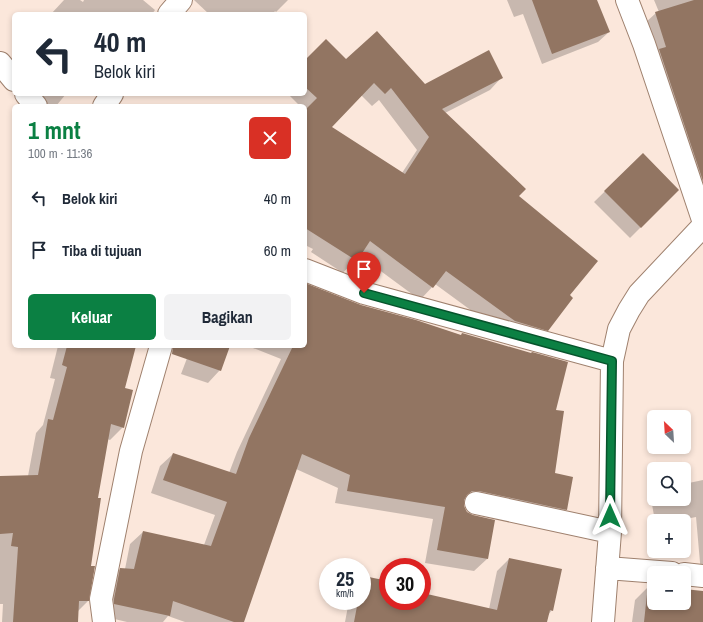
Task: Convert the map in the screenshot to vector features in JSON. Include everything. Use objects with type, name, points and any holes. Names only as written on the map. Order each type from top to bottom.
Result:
[{"type":"street","points":[[172,12],[181,0]]},
{"type":"street","points":[[627,0],[644,44],[703,220]]},
{"type":"street","points":[[0,63],[12,78]]},
{"type":"street","points":[[28,96],[34,104]]},
{"type":"street","points":[[603,622],[610,532],[612,361],[619,329],[639,294],[703,226]]},
{"type":"street","points":[[307,271],[364,293],[612,361]]},
{"type":"street","points":[[104,622],[102,599],[131,451],[160,348]]},
{"type":"street","points":[[476,503],[610,532]]},
{"type":"street","points":[[607,568],[647,571]]},
{"type":"street","points":[[691,575],[703,576]]},
{"type":"building","points":[[532,0],[597,0],[610,32],[552,54]]},
{"type":"building","points":[[694,0],[703,0],[703,181],[659,49],[666,47],[655,12]]},
{"type":"building","points":[[377,31],[425,84],[489,50],[503,78],[442,109],[526,189],[519,196],[598,261],[570,295],[573,298],[548,331],[515,321],[446,271],[433,288],[370,241],[357,261],[307,229],[307,108],[317,98],[307,89],[307,58],[326,39],[346,59]],"holes":[[[374,83],[385,94],[391,88],[429,137],[405,174],[332,127]]]},
{"type":"building","points":[[643,153],[679,190],[641,228],[604,191]]},
{"type":"building","points":[[307,284],[361,305],[416,320],[461,335],[462,333],[568,362],[556,410],[564,411],[555,473],[573,477],[567,510],[479,491],[472,491],[464,500],[464,506],[467,512],[473,515],[495,520],[488,559],[437,550],[445,507],[347,491],[350,475],[302,454],[244,622],[234,622],[173,601],[170,616],[114,604],[120,568],[134,569],[143,531],[211,546],[227,502],[163,480],[173,453],[236,474],[249,438],[292,348],[307,348]]},
{"type":"building","points":[[66,348],[135,348],[125,388],[133,390],[124,428],[111,424],[98,498],[101,498],[91,566],[95,566],[89,601],[79,601],[78,622],[13,622],[18,547],[11,546],[13,533],[0,534],[0,476],[38,475],[48,419],[53,420],[67,367],[62,365]]},
{"type":"building","points":[[173,348],[229,348],[221,371],[172,354]]},
{"type":"building","points":[[509,558],[562,569],[553,611],[550,610],[547,622],[354,622],[356,610],[371,610],[371,577],[379,579],[379,610],[431,610],[431,595],[497,610]]},
{"type":"building","points":[[691,590],[703,591],[703,622],[644,622],[647,594],[647,610],[691,610]]},
{"type":"route","points":[[364,293],[612,361],[610,516]]}]
